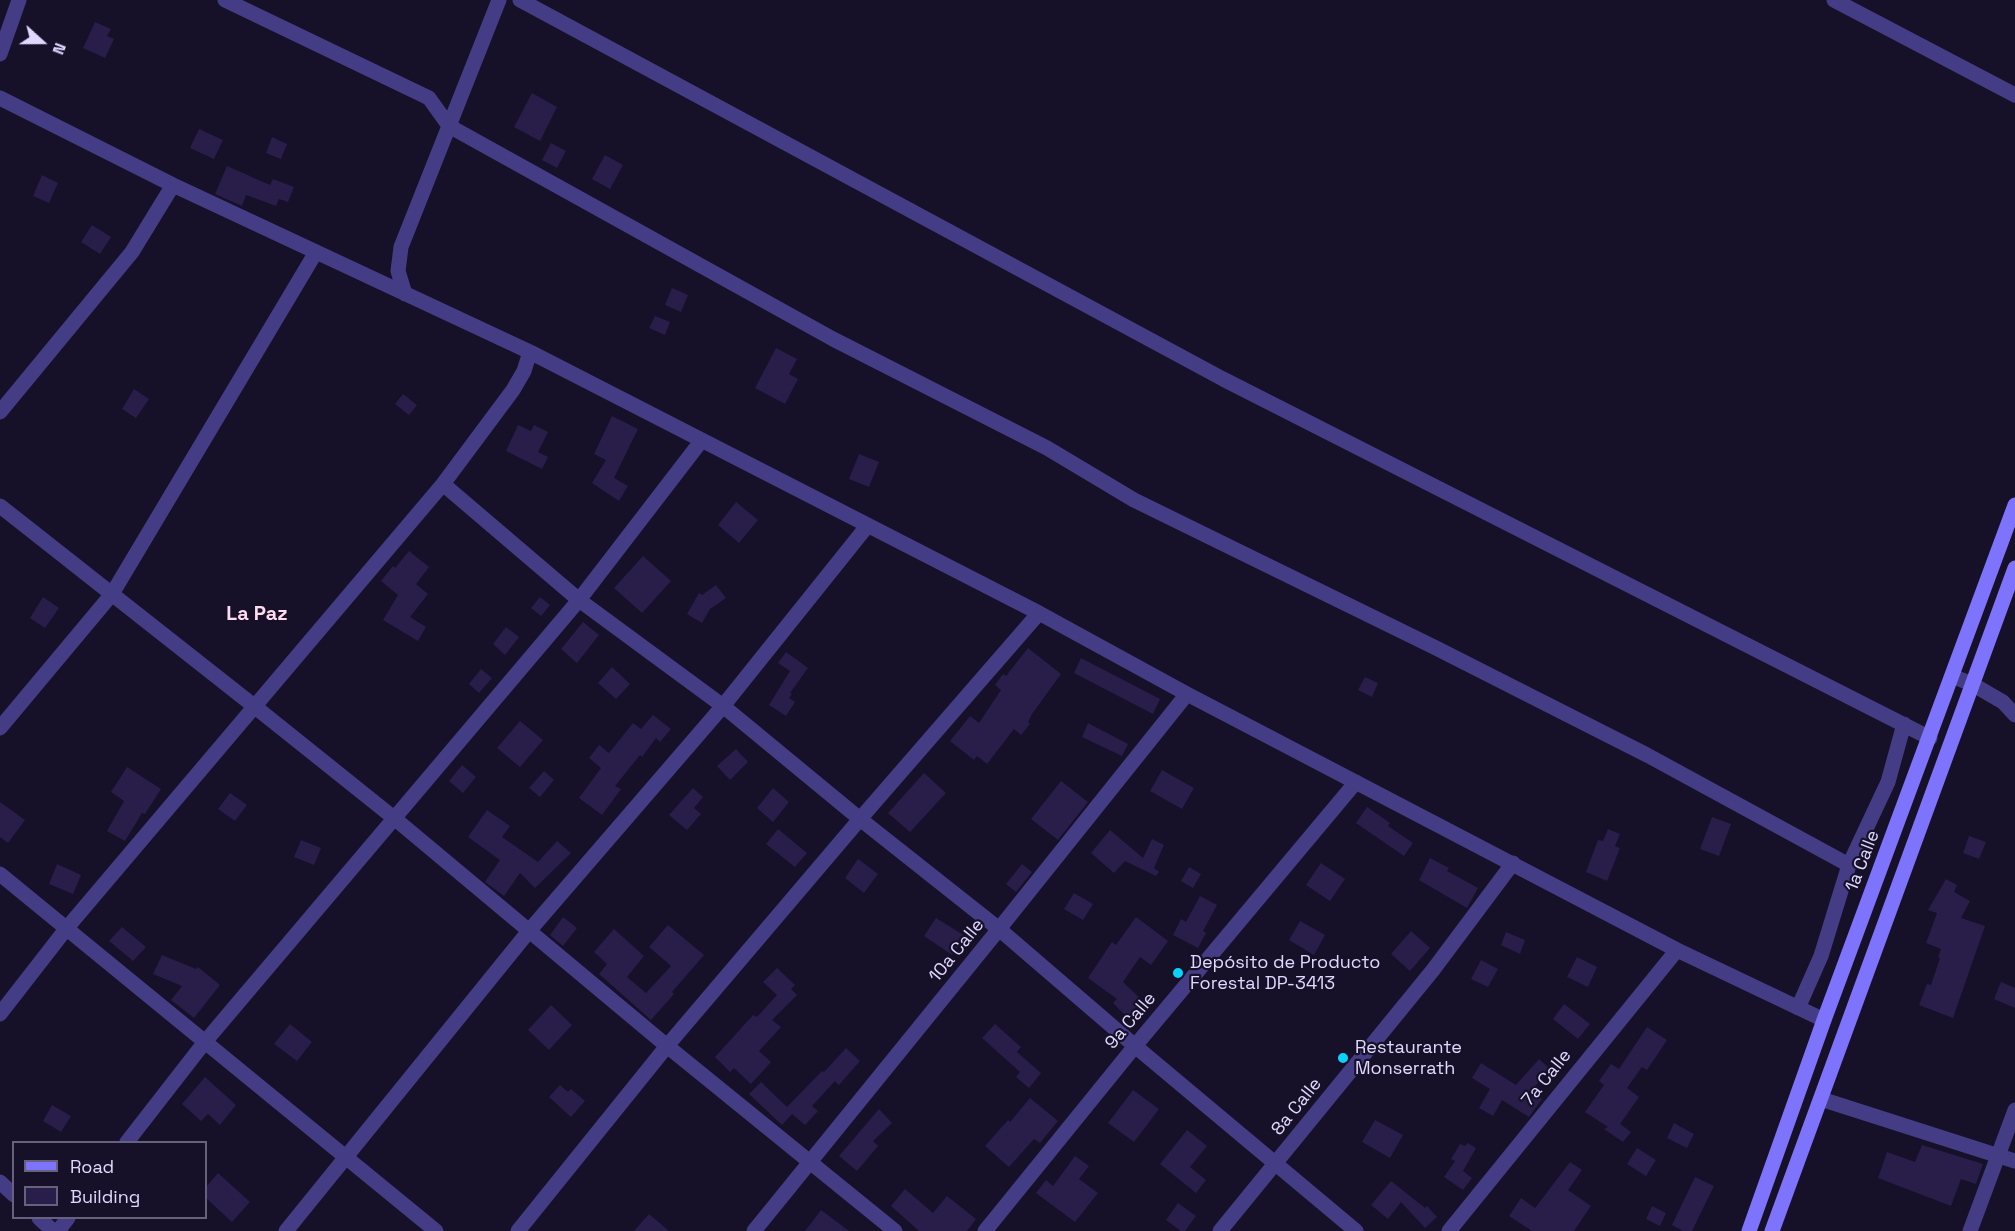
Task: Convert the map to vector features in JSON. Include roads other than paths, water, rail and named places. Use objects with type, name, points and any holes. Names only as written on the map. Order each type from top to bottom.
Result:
[{"type":"main road","name":"1a Calle","points":[[1749,1231],[1824,1020],[2015,505]]},
{"type":"main road","points":[[1772,1231],[2015,568]]},
{"type":"street","points":[[0,54],[20,0]]},
{"type":"street","points":[[225,0],[429,98],[449,126],[833,339],[1047,448],[1134,501],[1434,647],[1647,755],[1849,865]]},
{"type":"street","points":[[405,294],[398,272],[400,247],[499,0]]},
{"type":"street","points":[[520,0],[1223,379],[1930,738]]},
{"type":"street","points":[[1834,0],[1857,5],[2015,95]]},
{"type":"street","points":[[0,98],[173,185],[530,352],[1039,613],[1187,694],[1677,950],[1824,1020]]},
{"type":"street","points":[[0,412],[132,252],[173,185]]},
{"type":"street","points":[[0,728],[112,594],[316,252]]},
{"type":"street","points":[[0,1014],[66,929],[443,484],[513,390],[524,371],[530,352]]},
{"type":"street","points":[[129,1141],[204,1043],[579,600],[702,440]]},
{"type":"street","points":[[443,484],[579,600],[723,705],[860,819],[999,929],[1356,1231]]},
{"type":"street","points":[[0,506],[394,818],[667,1046],[895,1231]]},
{"type":"street","points":[[286,1231],[529,931],[723,705],[868,525]]},
{"type":"street","points":[[518,1231],[667,1046],[1039,613]]},
{"type":"street","points":[[1952,676],[2004,702],[2015,715]]},
{"type":"street","name":"10a Calle","points":[[754,1231],[1187,694]]},
{"type":"street","points":[[1798,1008],[1821,956],[1849,865],[1888,782],[1904,724]]},
{"type":"street","name":"9a Calle","points":[[985,1231],[1135,1046],[1356,782]]},
{"type":"street","name":"8a Calle","points":[[1220,1231],[1433,970],[1513,863]]},
{"type":"street","points":[[0,874],[436,1231]]},
{"type":"street","name":"7a Calle","points":[[1449,1231],[1677,950]]},
{"type":"street","points":[[1821,1099],[2015,1161]]},
{"type":"street","points":[[1970,1231],[2015,1110]]},
{"type":"street","points":[[0,1182],[12,1193]]},
{"type":"street","points":[[40,1219],[56,1231],[67,1219]]},
{"type":"place","name":"Depósito de Producto Forestal DP-3413","points":[[1178,973]]},
{"type":"place","name":"Restaurante Monserrath","points":[[1343,1058]]},
{"type":"district","name":"La Paz","points":[[257,615]]}]
